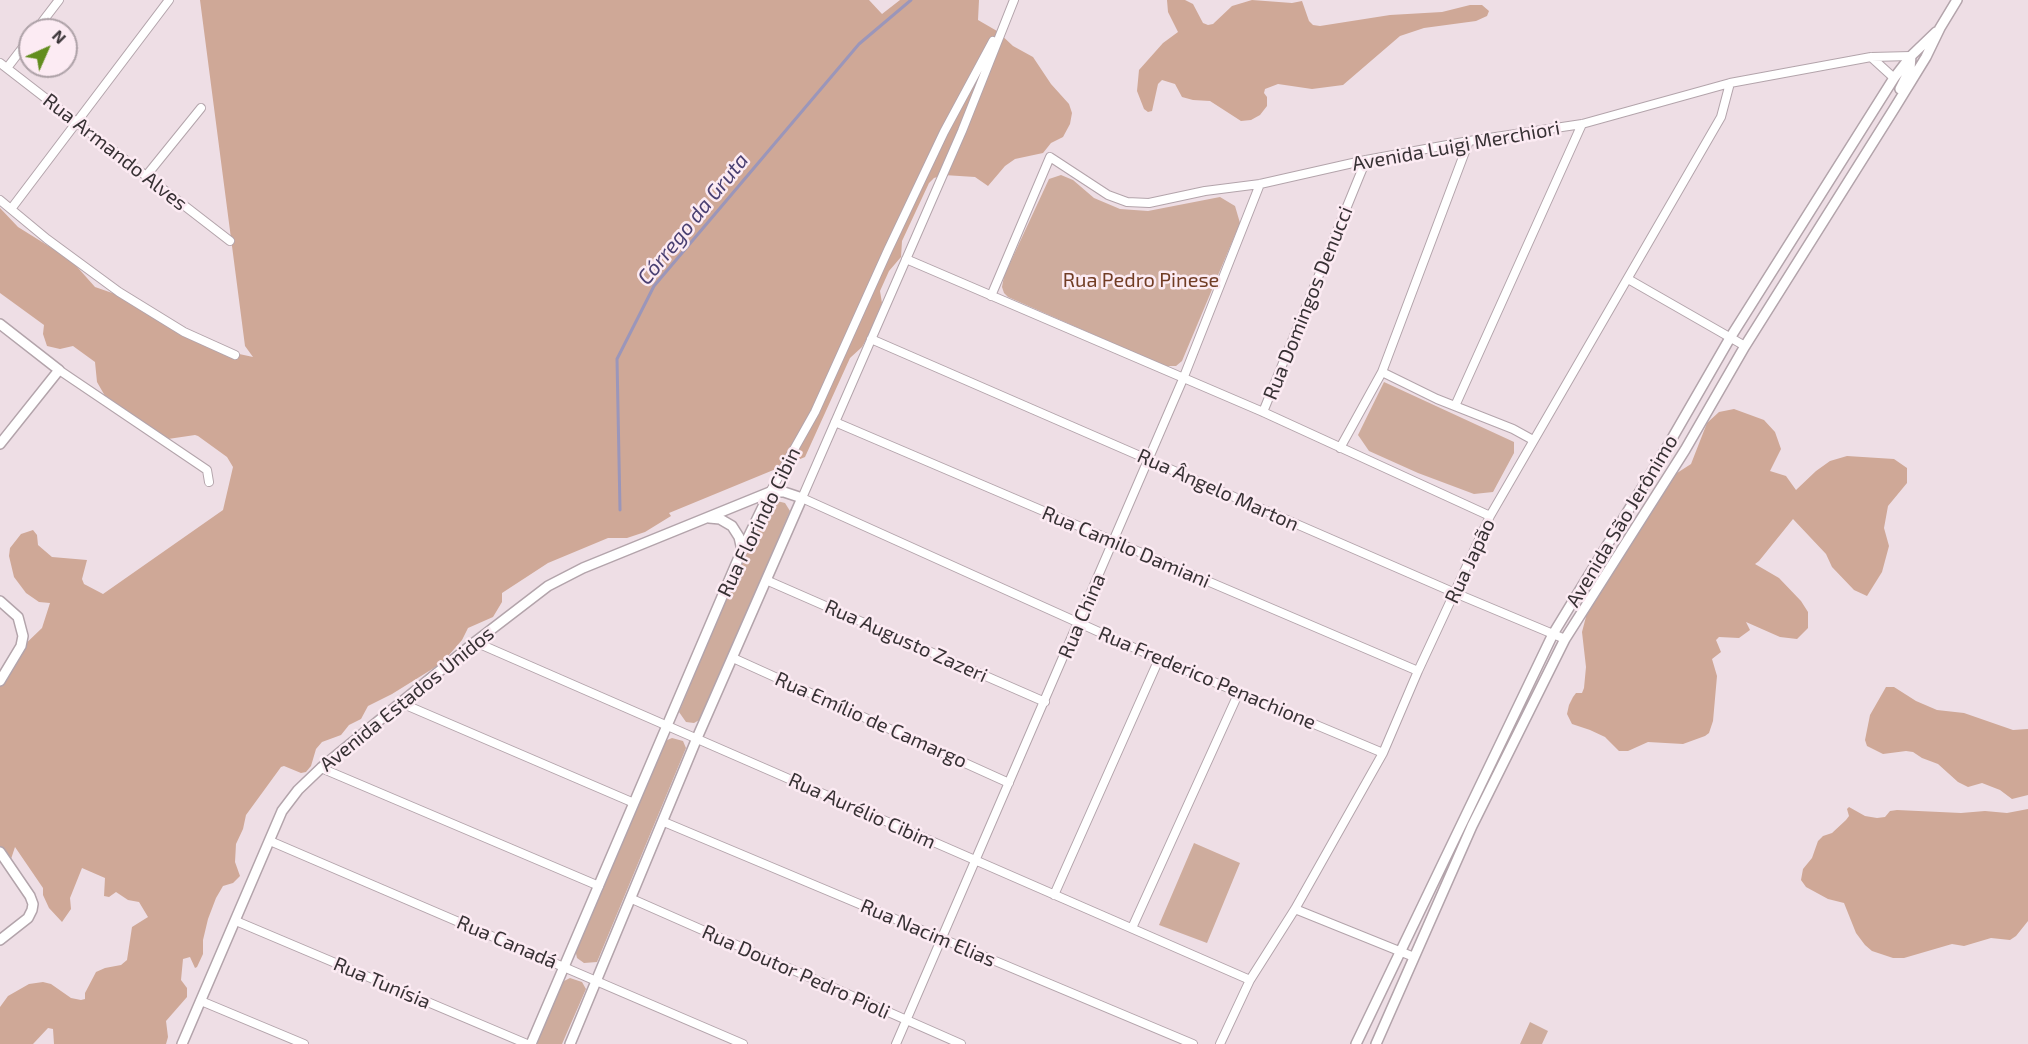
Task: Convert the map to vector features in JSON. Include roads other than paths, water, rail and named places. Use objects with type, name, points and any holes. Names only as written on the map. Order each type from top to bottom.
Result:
[{"type":"street","points":[[45,18],[59,0]]},
{"type":"street","points":[[11,209],[170,0]]},
{"type":"street","name":"Rua Florindo Cibin","points":[[570,1044],[697,738],[962,131],[1014,0]]},
{"type":"street","name":"Avenida São Jerônimo","points":[[1376,1044],[1472,826],[1565,639],[1673,469],[1744,346],[1926,57],[1957,0]]},
{"type":"street","name":"Rua Florindo Cibin","points":[[529,1044],[742,550],[770,492],[815,412],[949,122],[1010,11]]},
{"type":"street","name":"Avenida São Jerônimo","points":[[1356,1044],[1553,634],[1658,462],[1730,338],[1894,78],[1911,56],[1940,28]]},
{"type":"street","points":[[3,66],[18,50]]},
{"type":"street","points":[[1894,109],[1910,69],[1911,56]]},
{"type":"street","name":"Avenida Luigi Merchiori","points":[[991,296],[1050,158],[1108,195],[1127,202],[1149,203],[1205,191],[1260,184],[1366,160],[1469,141],[1582,124],[1730,83],[1871,57],[1911,56]]},
{"type":"street","points":[[1871,57],[1894,78]]},
{"type":"street","name":"Rua Armando Alves","points":[[3,66],[230,241]]},
{"type":"street","name":"Rua Japão","points":[[1220,1044],[1250,980],[1295,909],[1383,753],[1418,670],[1490,516],[1721,117],[1730,83]]},
{"type":"street","points":[[146,176],[201,108]]},
{"type":"street","points":[[1455,406],[1582,124]]},
{"type":"street","points":[[1340,448],[1382,372],[1469,141]]},
{"type":"street","name":"Rua Domingos Denucci","points":[[1263,412],[1366,160]]},
{"type":"street","name":"Rua China","points":[[896,1044],[1183,379],[1260,184]]},
{"type":"street","points":[[0,200],[47,239],[118,292],[184,332],[235,355]]},
{"type":"street","points":[[906,259],[1263,412],[1490,516]]},
{"type":"street","points":[[1628,279],[1744,346]]},
{"type":"street","points":[[0,324],[59,370],[207,470],[209,482]]},
{"type":"street","name":"Rua Ângelo Marton","points":[[871,339],[1565,639]]},
{"type":"street","points":[[0,444],[59,370]]},
{"type":"street","points":[[1382,372],[1455,406],[1513,429],[1533,440]]},
{"type":"street","name":"Rua Camilo Damiani","points":[[835,422],[1418,670]]},
{"type":"street","points":[[1658,462],[1673,469]]},
{"type":"street","points":[[770,492],[784,492],[802,498]]},
{"type":"street","name":"Avenida Estados Unidos","points":[[182,1044],[282,811],[298,790],[321,768],[475,642],[548,586],[583,567],[770,492]]},
{"type":"street","name":"Rua Frederico Penachione","points":[[802,498],[1159,659],[1383,753]]},
{"type":"street","points":[[707,518],[720,519],[732,526],[740,537],[742,550]]},
{"type":"street","name":"Rua Augusto Zazeri","points":[[766,580],[1045,702]]},
{"type":"street","points":[[0,601],[18,616],[23,636],[21,646],[0,681]]},
{"type":"street","name":"Rua Aurélio Cibim","points":[[475,642],[1250,980]]},
{"type":"street","name":"Rua Emílio de Camargo","points":[[733,658],[1009,783]]},
{"type":"street","points":[[1054,895],[1159,659]]},
{"type":"street","points":[[1132,928],[1239,692]]},
{"type":"street","points":[[401,703],[634,803]]},
{"type":"street","points":[[321,768],[599,886]]},
{"type":"street","name":"Rua Nacim Elias","points":[[664,822],[1193,1044]]},
{"type":"street","name":"Rua Canadá","points":[[270,841],[743,1044]]},
{"type":"street","points":[[0,852],[30,896],[32,910],[21,926],[0,940]]},
{"type":"street","name":"Rua Doutor Pedro Pioli","points":[[632,899],[961,1044]]},
{"type":"street","points":[[1295,909],[1414,957]]},
{"type":"street","name":"Rua Tunísia","points":[[236,921],[529,1044]]},
{"type":"street","points":[[201,1001],[304,1044]]},
{"type":"waterway","name":"Córrego da Gruta","points":[[620,510],[617,359],[654,286],[859,44],[911,0]]},
{"type":"park label","name":"Rua Pedro Pinese","points":[[1141,280]]}]
